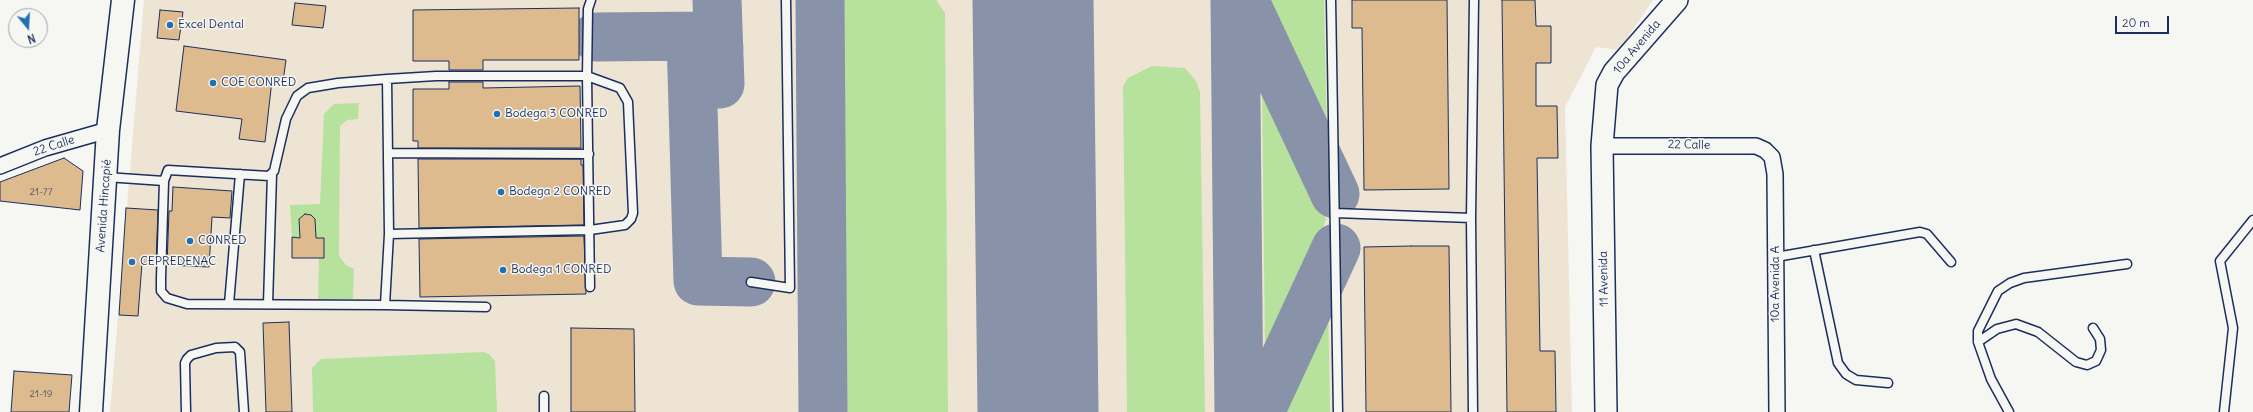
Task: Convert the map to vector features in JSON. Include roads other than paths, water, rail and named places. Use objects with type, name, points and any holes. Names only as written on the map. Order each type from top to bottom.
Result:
[{"type":"main road","name":"Avenida Hincapié","points":[[91,412],[108,130],[123,0]]},
{"type":"main road","name":"10a Avenida","points":[[1602,146],[1607,85],[1614,72],[1677,0]]},
{"type":"main road","name":"11 Avenida","points":[[1602,146],[1606,412]]},
{"type":"street","name":"22 Calle","points":[[0,166],[45,148],[108,130]]},
{"type":"street","name":"22 Calle","points":[[1602,146],[1756,146],[1766,150],[1772,157]]},
{"type":"street","name":"10a Avenida A","points":[[1772,157],[1775,174],[1777,412]]},
{"type":"lane","points":[[590,288],[587,76],[588,9],[591,0]]},
{"type":"lane","points":[[751,282],[790,288],[786,0]]},
{"type":"lane","points":[[1332,0],[1338,412]]},
{"type":"lane","points":[[1473,412],[1471,218],[1474,0]]},
{"type":"lane","points":[[268,304],[272,174],[286,119],[297,96],[308,88],[338,83],[436,76],[587,76],[620,88],[626,95],[628,102],[633,213],[631,219],[625,225],[590,230],[389,234]]},
{"type":"lane","points":[[385,305],[389,234],[387,79]]},
{"type":"lane","points":[[389,154],[589,154]]},
{"type":"lane","points":[[272,174],[269,176],[170,169],[166,171],[164,181],[161,291],[167,298],[177,302],[229,304],[486,307]]},
{"type":"lane","points":[[229,304],[240,174]]},
{"type":"lane","points":[[106,177],[164,181]]},
{"type":"lane","points":[[1335,213],[1471,218]]},
{"type":"lane","points":[[2224,412],[2233,328],[2220,261],[2253,220]]},
{"type":"lane","points":[[1776,257],[1920,232],[1927,234],[1951,262]]},
{"type":"lane","points":[[1814,250],[1838,364],[1846,374],[1856,380],[1888,383]]},
{"type":"lane","points":[[2009,412],[1992,379],[1978,342],[1978,331],[1998,292],[2010,283],[2024,278],[2127,264]]},
{"type":"lane","points":[[1978,342],[1997,329],[2016,324],[2038,332],[2076,362],[2087,365],[2096,361],[2101,350],[2100,339],[2093,328]]},
{"type":"lane","points":[[186,412],[187,359],[191,356],[216,348],[235,348],[240,352],[244,412]]},
{"type":"lane","points":[[544,396],[544,412]]},
{"type":"place","name":"Excel Dental","points":[[170,25]]},
{"type":"place","name":"COE CONRED","points":[[213,83]]},
{"type":"place","name":"Bodega 3 CONRED","points":[[497,114]]},
{"type":"place","name":"Bodega 2 CONRED","points":[[501,192]]},
{"type":"place","name":"CONRED","points":[[190,241]]},
{"type":"place","name":"CEPREDENAC","points":[[132,262]]},
{"type":"place","name":"Bodega 1 CONRED","points":[[503,270]]}]
